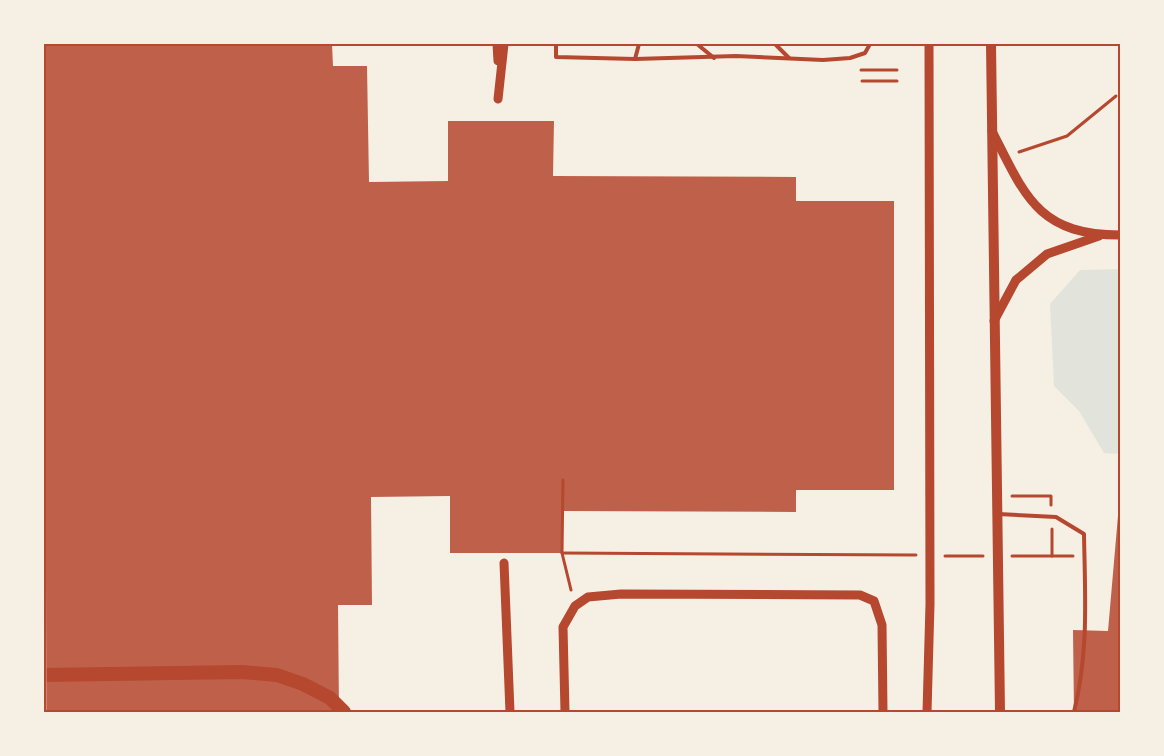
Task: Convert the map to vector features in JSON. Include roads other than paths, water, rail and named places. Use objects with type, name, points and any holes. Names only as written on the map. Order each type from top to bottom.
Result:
[{"type":"highway","points":[[44,674],[242,672],[277,675],[304,684],[330,698],[344,712]]},
{"type":"main road","points":[[991,44],[1000,712]]},
{"type":"street","points":[[498,44],[498,99],[504,44]]},
{"type":"street","points":[[927,712],[930,604],[929,44]]},
{"type":"street","points":[[991,129],[1019,185],[1046,217],[1072,230],[1120,236]]},
{"type":"street","points":[[994,321],[1016,280],[1047,254],[1102,235]]},
{"type":"street","points":[[504,563],[510,712]]},
{"type":"street","points":[[565,712],[564,627],[575,606],[588,597],[621,594],[860,595],[874,601],[882,625],[883,712]]},
{"type":"lane","points":[[556,44],[556,57],[635,59],[789,58],[823,60],[850,58],[865,53],[870,44]]},
{"type":"lane","points":[[635,59],[639,44]]},
{"type":"lane","points":[[697,44],[714,58]]},
{"type":"lane","points":[[775,44],[789,58]]},
{"type":"lane","points":[[997,514],[1056,517],[1084,534],[1086,625],[1083,677],[1074,712]]},
{"type":"railway","points":[[44,582],[45,712]]}]
